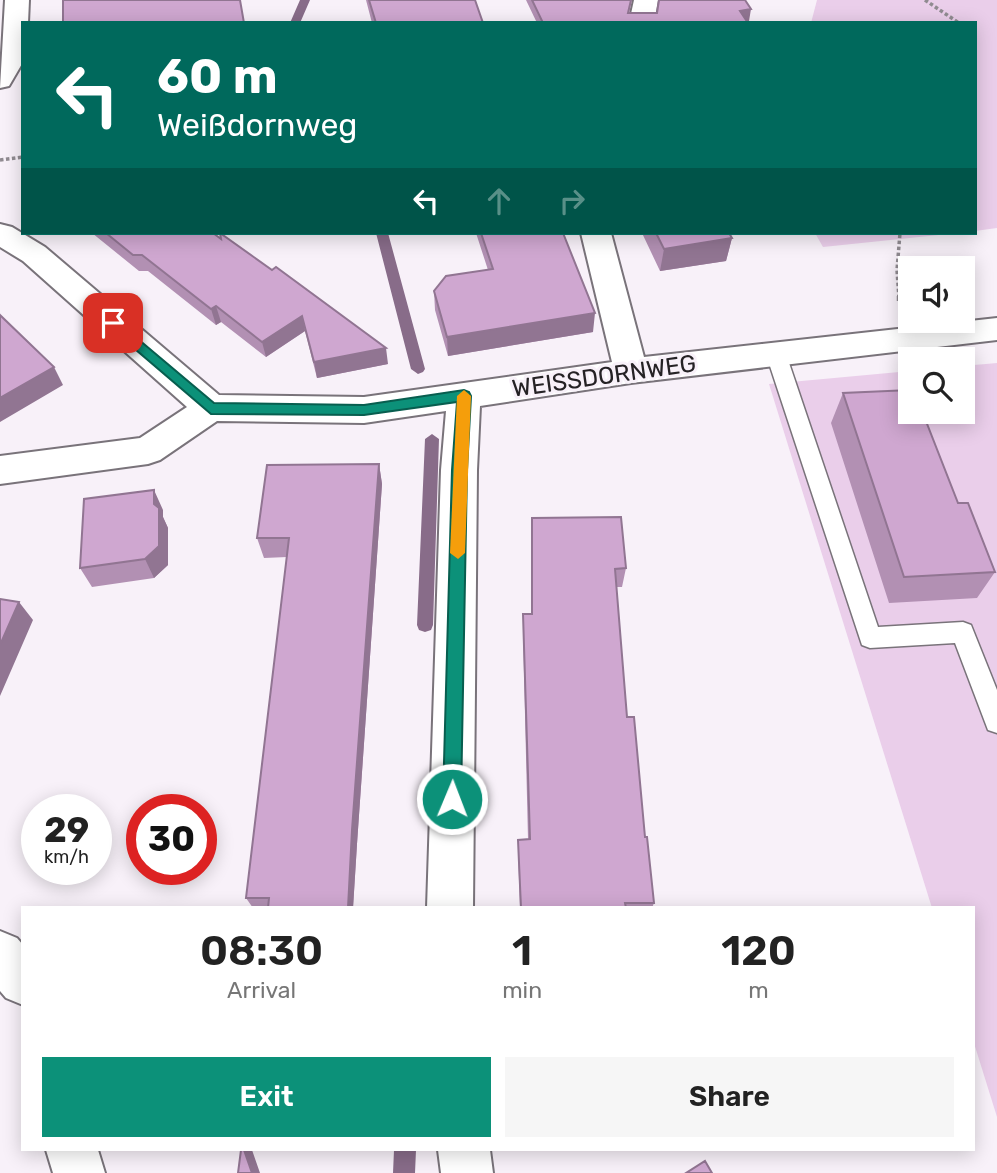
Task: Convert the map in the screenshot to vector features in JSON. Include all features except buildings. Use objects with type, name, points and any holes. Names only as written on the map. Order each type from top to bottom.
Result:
[{"type":"street","points":[[0,80],[14,54],[17,0]]},
{"type":"street","points":[[641,21],[646,0]]},
{"type":"street","points":[[0,233],[34,254],[211,408],[148,450],[0,470]]},
{"type":"street","points":[[597,235],[631,371]]},
{"type":"street","name":"WEISSDORNWEG","points":[[211,408],[364,410],[631,371],[997,329]]},
{"type":"street","points":[[450,906],[459,470],[464,396]]},
{"type":"street","points":[[0,955],[21,979]]},
{"type":"street","points":[[72,1151],[79,1173]]},
{"type":"street","points":[[464,1151],[467,1173]]},
{"type":"lane","points":[[776,355],[870,638],[963,632],[997,722]]},
{"type":"path","points":[[925,0],[956,21]]},
{"type":"path","points":[[0,160],[21,157]]},
{"type":"path","points":[[900,235],[897,270],[900,310],[914,338]]},
{"type":"shaded area","points":[[817,0],[997,0],[997,228],[977,231],[977,21],[812,21]]},
{"type":"shaded area","points":[[816,235],[939,235],[823,247]]},
{"type":"shaded area","points":[[997,363],[997,1117],[975,1046],[975,906],[931,906],[769,384],[898,372],[898,424],[975,424],[975,365]]},
{"type":"waterway","points":[[296,21],[305,0]]},
{"type":"waterway","points":[[383,235],[418,369]]},
{"type":"waterway","points":[[425,625],[432,439]]},
{"type":"waterway","points":[[404,1173],[405,1151]]},
{"type":"slow traffic","points":[[458,553],[459,470],[464,396]]},
{"type":"route","points":[[113,323],[211,408],[364,410],[464,396],[459,470],[452,799]]}]
